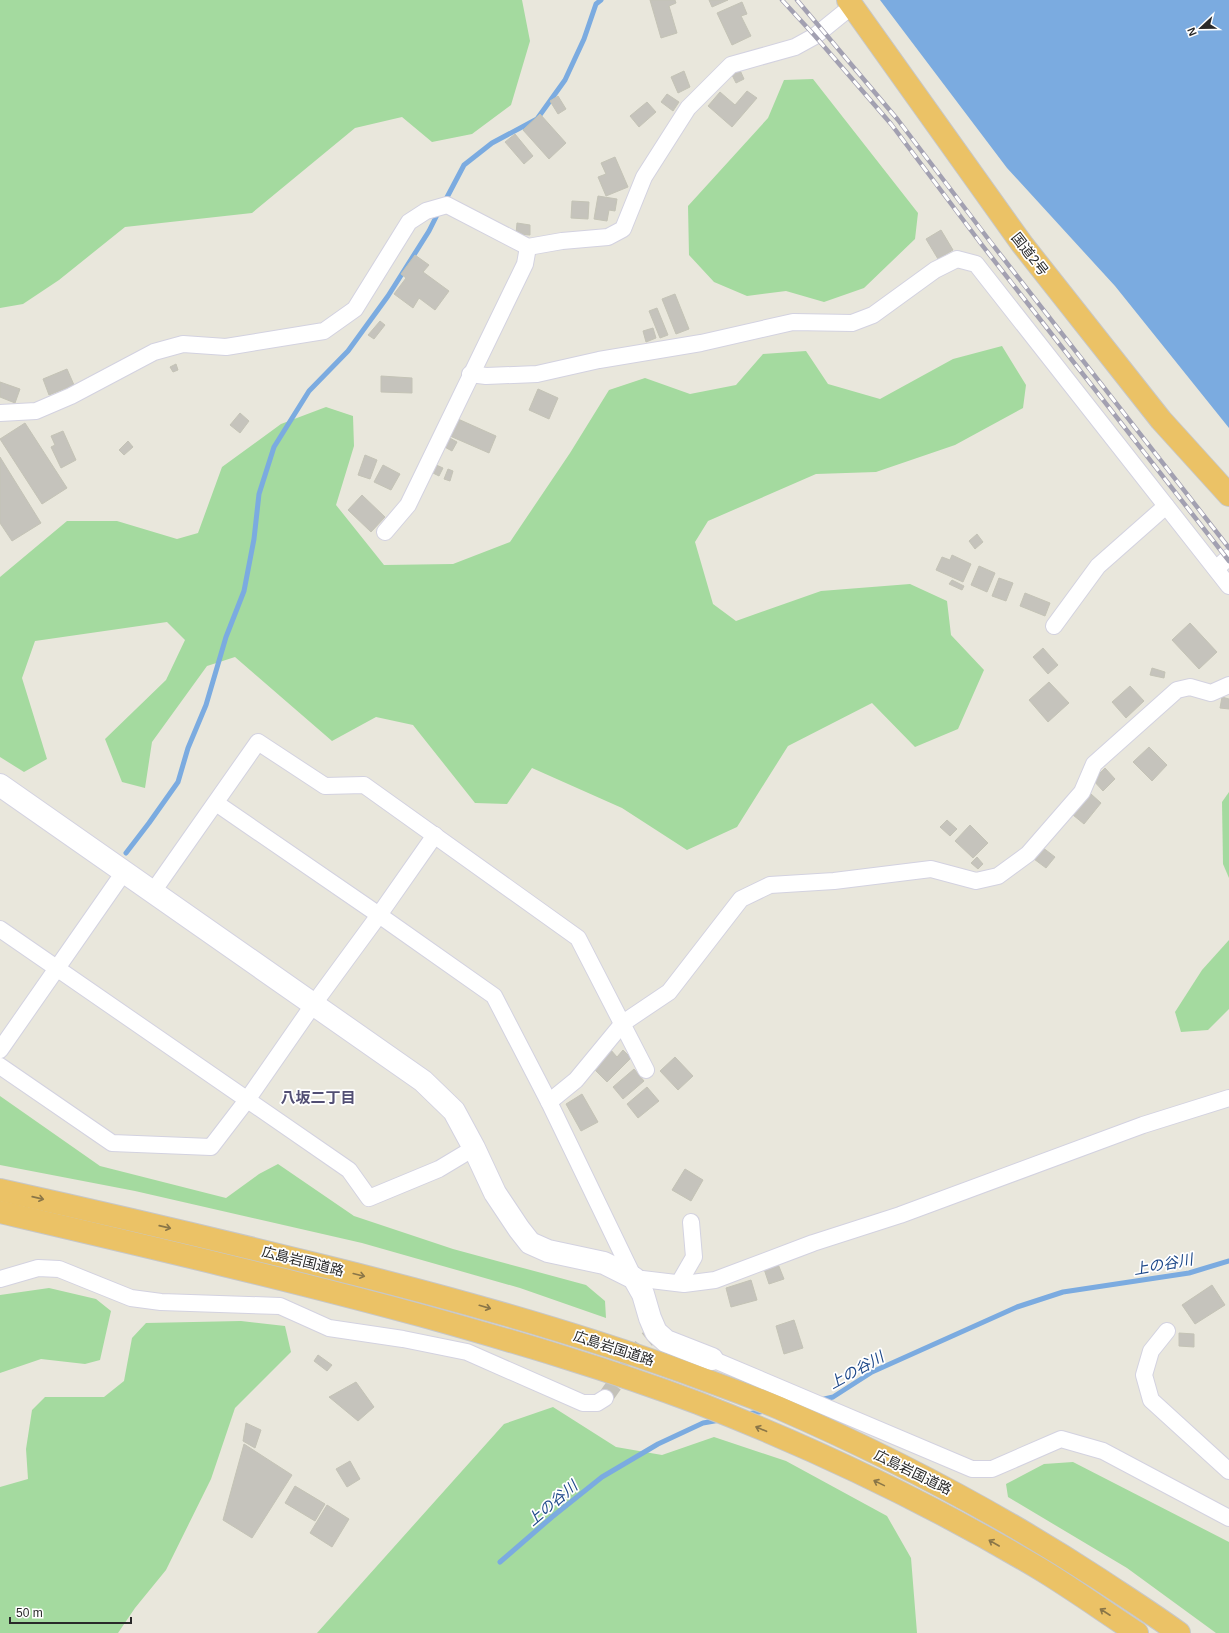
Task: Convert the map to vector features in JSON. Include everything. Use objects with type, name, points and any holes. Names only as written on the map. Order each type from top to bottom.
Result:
[{"type":"highway","name":"国道2号","points":[[850,3],[1022,244],[1161,420],[1229,495]]},
{"type":"highway","name":"広島岩国道路","points":[[0,1190],[164,1227],[437,1294],[566,1332],[642,1357],[712,1383],[784,1411],[950,1489],[1055,1550],[1179,1633]]},
{"type":"highway","name":"広島岩国道路","points":[[0,1212],[316,1287],[468,1328],[560,1355],[697,1403],[764,1430],[846,1466],[938,1511],[1042,1570],[1137,1633]]},
{"type":"street","points":[[0,413],[36,411],[71,396],[154,352],[183,344],[226,347],[324,331],[355,309],[409,222],[426,211],[447,205],[528,248],[562,241],[608,237],[623,229],[644,177],[688,108],[731,65],[795,47],[815,36],[850,3]]},
{"type":"street","points":[[385,532],[408,505],[470,374],[525,264],[528,248]]},
{"type":"street","points":[[470,374],[486,376],[537,374],[599,360],[701,343],[793,322],[852,323],[873,316],[935,270],[957,259],[976,264],[1229,586]]},
{"type":"street","points":[[1054,626],[1098,566],[1166,506]]},
{"type":"street","points":[[1216,569],[1229,557]]},
{"type":"street","points":[[549,1102],[576,1080],[623,1023],[669,992],[741,899],[770,885],[834,881],[932,869],[976,881],[998,876],[1028,854],[1082,792],[1094,764],[1177,690],[1190,687],[1211,693],[1229,685]]},
{"type":"street","points":[[152,893],[258,742],[325,786],[364,785],[578,938],[646,1070]]},
{"type":"street","points":[[0,785],[312,1005],[423,1081],[454,1111],[474,1148],[495,1193],[518,1230],[530,1243],[548,1251],[604,1263],[634,1278],[679,1284],[715,1280],[813,1243],[900,1215],[1143,1125],[1229,1098]]},
{"type":"street","points":[[216,803],[494,996],[549,1102],[643,1294],[656,1332],[666,1341],[972,1469],[992,1469],[1061,1439],[1103,1451],[1229,1518]]},
{"type":"street","points":[[0,1066],[112,1143],[211,1147],[247,1100],[312,1005],[379,915],[434,835]]},
{"type":"street","points":[[0,1050],[124,872]]},
{"type":"street","points":[[0,929],[349,1170],[369,1198],[439,1169],[474,1148]]},
{"type":"street","points":[[679,1284],[694,1257],[691,1222]]},
{"type":"street","points":[[0,1279],[38,1268],[59,1269],[131,1298],[161,1302],[280,1306],[329,1328],[404,1339],[467,1352],[583,1403],[597,1403],[605,1398]]},
{"type":"street","points":[[1167,1331],[1151,1351],[1144,1375],[1150,1400],[1229,1471]]},
{"type":"green space","points":[[0,0],[522,0],[530,41],[511,105],[472,134],[432,142],[402,117],[355,128],[252,213],[125,227],[59,280],[23,304],[0,308]]},
{"type":"green space","points":[[813,79],[918,213],[915,239],[864,288],[824,302],[786,291],[747,296],[714,282],[689,255],[688,206],[768,118],[784,80]]},
{"type":"green space","points":[[1002,346],[1026,385],[1023,408],[955,445],[876,472],[816,474],[708,521],[695,542],[713,604],[736,621],[821,591],[910,584],[947,601],[951,635],[984,670],[958,729],[915,747],[872,703],[788,746],[737,827],[687,850],[622,808],[532,768],[507,804],[475,803],[413,725],[376,717],[332,741],[235,657],[207,666],[152,742],[145,788],[122,782],[105,739],[166,680],[185,640],[167,622],[35,641],[22,678],[47,759],[24,772],[0,757],[0,577],[67,521],[117,521],[177,539],[198,533],[222,467],[281,424],[326,407],[353,416],[354,446],[336,505],[384,565],[453,564],[510,542],[570,453],[609,390],[645,378],[690,394],[736,385],[763,354],[806,351],[828,384],[880,399],[953,359]]},
{"type":"green space","points":[[1229,792],[1229,878],[1223,864],[1222,802]]},
{"type":"green space","points":[[1229,940],[1229,1009],[1208,1030],[1181,1032],[1175,1012],[1202,970]]},
{"type":"green space","points":[[0,1096],[100,1166],[226,1198],[259,1174],[278,1164],[354,1216],[453,1249],[586,1285],[605,1301],[606,1318],[520,1288],[362,1243],[135,1191],[0,1165]]},
{"type":"green space","points":[[49,1288],[96,1299],[111,1311],[100,1360],[85,1364],[41,1359],[0,1373],[0,1295]]},
{"type":"green space","points":[[241,1321],[285,1326],[291,1352],[235,1408],[211,1479],[166,1570],[135,1608],[118,1633],[0,1633],[0,1487],[28,1479],[26,1449],[32,1410],[45,1397],[104,1397],[124,1381],[132,1338],[146,1323]]},
{"type":"green space","points":[[553,1407],[616,1447],[662,1455],[714,1437],[786,1461],[887,1516],[911,1558],[917,1633],[317,1633],[504,1424]]},
{"type":"green space","points":[[1073,1462],[1229,1542],[1229,1633],[1216,1633],[1127,1568],[1008,1497],[1006,1484],[1044,1464]]},
{"type":"water","points":[[880,0],[1229,0],[1229,428],[1115,286],[1007,168]]},
{"type":"building","points":[[650,0],[675,0],[676,3],[669,6],[677,33],[661,38]]},
{"type":"building","points":[[709,0],[728,0],[712,7]]},
{"type":"building","points":[[742,2],[747,14],[741,16],[751,36],[732,45],[717,13]]},
{"type":"building","points":[[739,68],[744,79],[736,83],[731,73]]},
{"type":"building","points":[[684,71],[690,87],[678,93],[671,77]]},
{"type":"building","points":[[747,91],[757,98],[732,127],[708,106],[720,92],[735,105]]},
{"type":"building","points":[[667,94],[679,102],[673,111],[661,102]]},
{"type":"building","points":[[558,96],[566,109],[558,114],[550,101]]},
{"type":"building","points":[[647,102],[656,112],[639,127],[630,116]]},
{"type":"building","points":[[540,114],[566,143],[549,159],[523,130]]},
{"type":"building","points":[[515,134],[533,156],[524,164],[505,142]]},
{"type":"building","points":[[615,157],[628,187],[606,196],[598,177],[606,174],[601,163]]},
{"type":"building","points":[[598,196],[617,199],[615,211],[609,210],[607,221],[594,219]]},
{"type":"building","points":[[572,201],[589,202],[588,219],[571,218]]},
{"type":"building","points":[[517,223],[530,225],[530,235],[516,234]]},
{"type":"building","points":[[941,230],[953,250],[938,259],[926,239]]},
{"type":"building","points":[[415,255],[429,265],[423,272],[449,291],[435,310],[419,298],[413,308],[394,294],[406,278],[401,274]]},
{"type":"building","points":[[675,294],[689,329],[676,334],[662,299]]},
{"type":"building","points":[[657,308],[668,335],[660,338],[649,311]]},
{"type":"building","points":[[380,321],[385,325],[374,339],[368,335]]},
{"type":"building","points":[[653,328],[656,338],[646,342],[643,331]]},
{"type":"building","points":[[176,364],[178,370],[173,372],[170,367]]},
{"type":"building","points":[[67,369],[74,385],[49,395],[43,379]]},
{"type":"building","points":[[381,376],[412,378],[412,393],[381,392]]},
{"type":"building","points":[[0,382],[20,389],[15,403],[0,397]]},
{"type":"building","points":[[538,389],[558,398],[549,419],[529,410]]},
{"type":"building","points":[[240,413],[249,421],[240,433],[230,425]]},
{"type":"building","points":[[458,419],[496,436],[489,453],[450,436]]},
{"type":"building","points":[[25,423],[67,488],[42,504],[0,439]]},
{"type":"building","points":[[63,431],[76,460],[61,468],[51,447],[55,445],[51,436]]},
{"type":"building","points":[[446,436],[457,442],[452,451],[441,445]]},
{"type":"building","points":[[128,441],[133,447],[124,455],[119,450]]},
{"type":"building","points":[[365,455],[377,460],[370,479],[358,475]]},
{"type":"building","points":[[0,457],[41,523],[12,541],[0,523]]},
{"type":"building","points":[[434,464],[443,468],[439,476],[431,472]]},
{"type":"building","points":[[383,465],[400,474],[391,490],[374,482]]},
{"type":"building","points":[[448,469],[453,471],[450,481],[444,479]]},
{"type":"building","points":[[362,495],[385,517],[371,532],[348,510]]},
{"type":"building","points":[[977,534],[983,542],[975,549],[969,541]]},
{"type":"building","points":[[952,555],[971,564],[963,582],[936,570],[942,557],[950,560]]},
{"type":"building","points":[[979,566],[995,573],[987,592],[971,585]]},
{"type":"building","points":[[999,578],[1013,583],[1006,601],[992,596]]},
{"type":"building","points":[[952,580],[964,586],[962,590],[949,584]]},
{"type":"building","points":[[1025,593],[1050,603],[1045,616],[1020,606]]},
{"type":"building","points":[[1190,623],[1217,652],[1199,669],[1172,640]]},
{"type":"building","points":[[1043,648],[1058,665],[1048,674],[1033,657]]},
{"type":"building","points":[[1152,668],[1165,672],[1164,678],[1150,675]]},
{"type":"building","points":[[1049,682],[1069,703],[1048,722],[1029,700]]},
{"type":"building","points":[[1130,686],[1144,701],[1126,718],[1112,702]]},
{"type":"building","points":[[1222,697],[1229,699],[1229,709],[1220,708]]},
{"type":"building","points":[[1149,747],[1167,765],[1152,781],[1133,762]]},
{"type":"building","points":[[1105,768],[1115,779],[1103,791],[1093,780]]},
{"type":"building","points":[[1091,794],[1101,803],[1084,824],[1073,815]]},
{"type":"building","points":[[947,820],[957,829],[950,836],[940,827]]},
{"type":"building","points":[[970,825],[988,843],[973,858],[955,841]]},
{"type":"building","points":[[1042,847],[1055,857],[1046,868],[1034,859]]},
{"type":"building","points":[[977,857],[983,864],[978,869],[971,863]]},
{"type":"building","points":[[610,1049],[617,1057],[623,1050],[631,1058],[607,1082],[592,1067]]},
{"type":"building","points":[[675,1057],[693,1076],[678,1090],[660,1071]]},
{"type":"building","points":[[634,1069],[644,1081],[623,1099],[613,1087]]},
{"type":"building","points":[[647,1087],[659,1101],[638,1118],[627,1104]]},
{"type":"building","points":[[582,1094],[598,1122],[581,1131],[566,1104]]},
{"type":"building","points":[[685,1169],[703,1180],[691,1201],[672,1190]]},
{"type":"building","points":[[778,1264],[784,1279],[769,1284],[764,1269]]},
{"type":"building","points":[[751,1280],[757,1300],[731,1307],[726,1288]]},
{"type":"building","points":[[1212,1285],[1225,1305],[1195,1324],[1182,1305]]},
{"type":"building","points":[[794,1320],[803,1348],[784,1354],[776,1326]]},
{"type":"building","points":[[1179,1333],[1194,1334],[1194,1347],[1179,1346]]},
{"type":"building","points":[[318,1355],[332,1365],[327,1371],[314,1361]]},
{"type":"building","points":[[356,1382],[374,1407],[358,1421],[329,1397]]},
{"type":"building","points":[[246,1423],[261,1430],[255,1448],[243,1441]]},
{"type":"building","points":[[244,1444],[292,1475],[252,1538],[223,1520]]},
{"type":"building","points":[[350,1461],[360,1479],[347,1487],[336,1469]]},
{"type":"building","points":[[295,1486],[325,1504],[315,1521],[285,1503]]},
{"type":"building","points":[[327,1505],[349,1519],[332,1547],[310,1533]]},
{"type":"waterway","points":[[444,203],[464,165],[492,143],[537,119],[565,80],[584,39],[596,4],[601,0]]},
{"type":"waterway","points":[[126,853],[178,782],[188,748],[206,705],[226,637],[244,591],[254,539],[259,494],[274,447],[309,391],[348,351],[388,296],[429,231],[439,211]]},
{"type":"waterway","name":"上の谷川","points":[[820,1400],[833,1397],[872,1372],[1017,1307],[1063,1292],[1189,1273],[1229,1261]]},
{"type":"waterway","name":"上の谷川","points":[[747,1414],[765,1411]]},
{"type":"waterway","name":"上の谷川","points":[[500,1562],[552,1517],[602,1477],[658,1444],[703,1423],[720,1420]]},
{"type":"tunnel","points":[[605,1398],[645,1341],[656,1332]]},
{"type":"railway","points":[[782,0],[891,124],[982,245],[1229,561]]},
{"type":"railway","points":[[797,0],[898,120],[989,240],[1229,548]]},
{"type":"district","name":"八坂二丁目","points":[[318,1097]]}]
